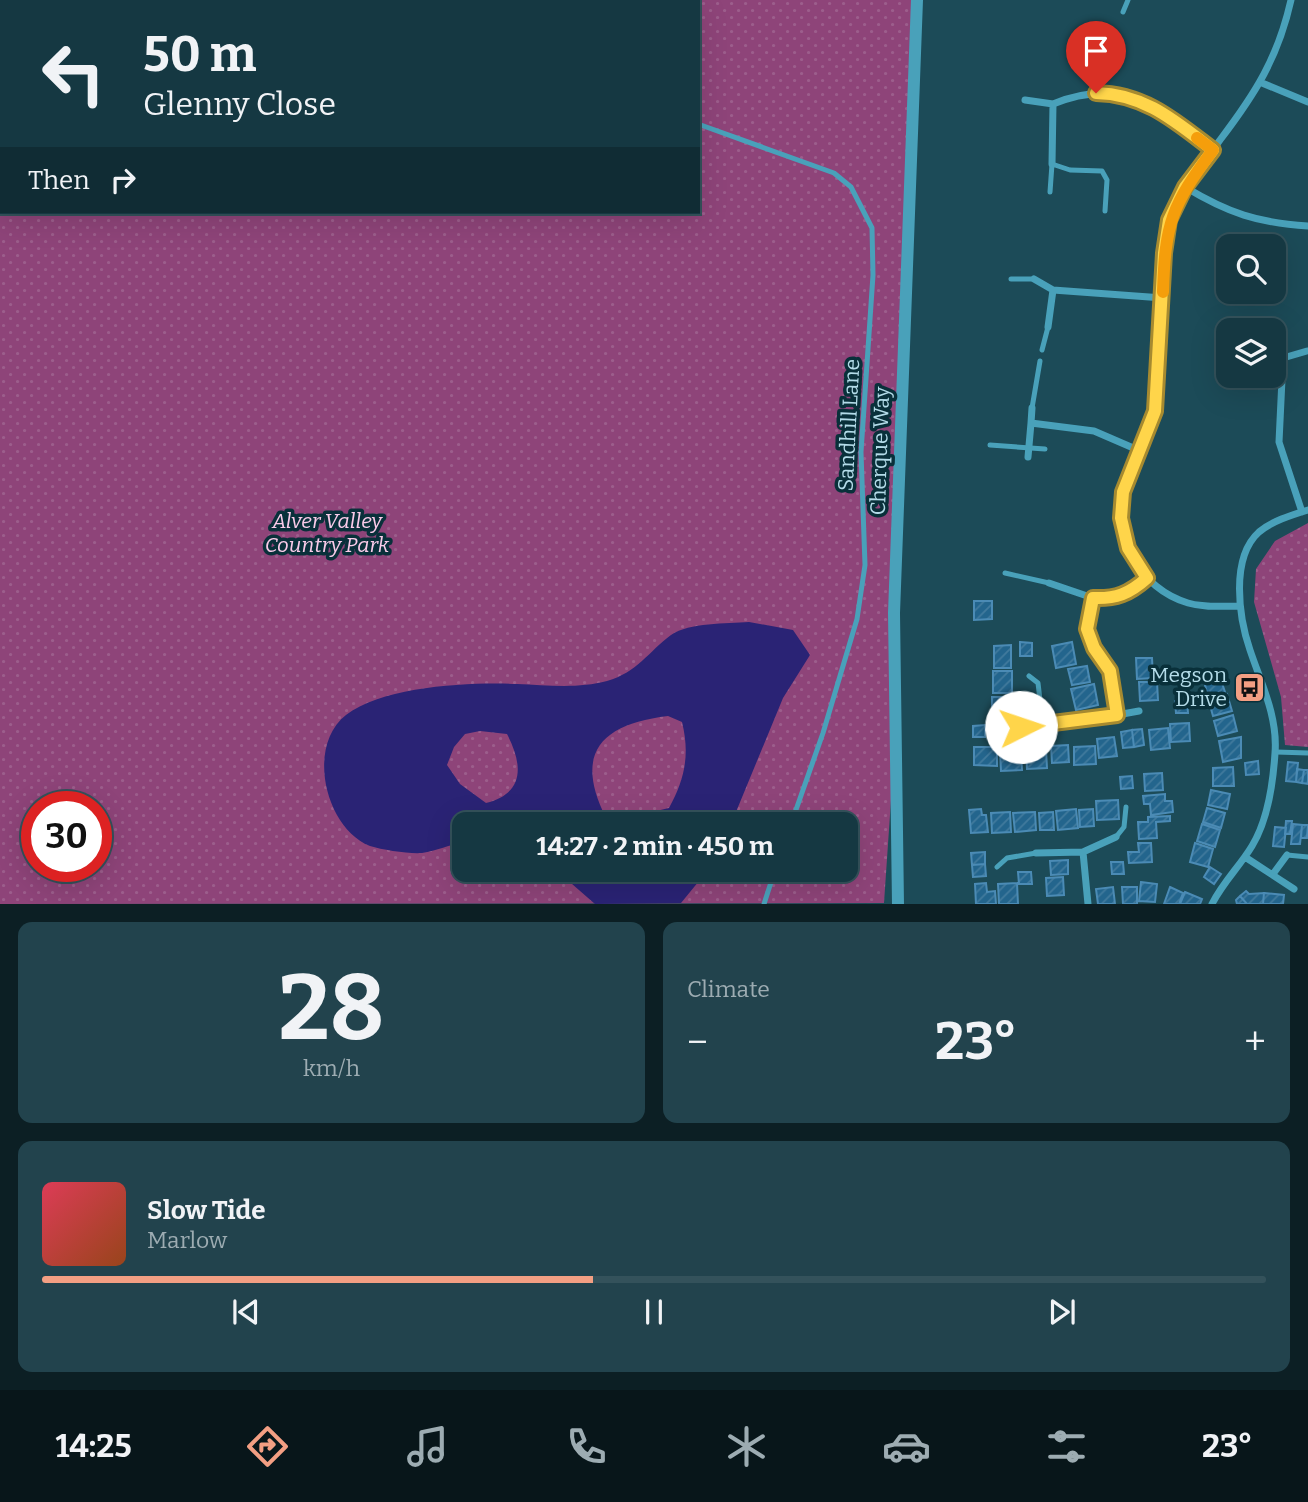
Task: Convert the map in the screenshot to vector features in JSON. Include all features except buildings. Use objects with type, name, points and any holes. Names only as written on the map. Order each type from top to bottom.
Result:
[{"type":"street","name":"Cherque Way","points":[[898,904],[894,613],[917,0]]},
{"type":"street","points":[[1240,606],[1189,603],[1175,598],[1147,578],[1128,548],[1121,518],[1123,492],[1155,411],[1168,228],[1185,187],[1262,83],[1277,50],[1291,0]]},
{"type":"street","points":[[1262,83],[1308,102]]},
{"type":"street","points":[[1026,100],[1054,104],[1072,96],[1096,93],[1133,97],[1164,112],[1213,150]]},
{"type":"street","points":[[1052,164],[1054,104]]},
{"type":"street","points":[[1185,187],[1216,205],[1247,218],[1269,224],[1308,226]]},
{"type":"street","points":[[1034,279],[1053,290],[1163,298]]},
{"type":"street","points":[[1048,327],[1053,290]]},
{"type":"street","points":[[1286,357],[1307,351]]},
{"type":"street","points":[[1212,904],[1245,857],[1262,826],[1276,752],[1276,738],[1268,703],[1249,648],[1240,606],[1242,572],[1250,543],[1271,524],[1305,511],[1279,442],[1282,388]]},
{"type":"street","points":[[1028,457],[1032,408]]},
{"type":"street","points":[[1031,423],[1094,431],[1138,450]]},
{"type":"street","points":[[1049,583],[1093,598],[1112,598],[1130,593],[1147,578]]},
{"type":"street","points":[[1093,598],[1087,629],[1094,648],[1110,671],[1117,715]]},
{"type":"street","points":[[1021,727],[1139,711]]},
{"type":"street","points":[[1036,853],[1083,852],[1116,837]]},
{"type":"street","points":[[1083,852],[1088,904]]},
{"type":"street","points":[[1273,874],[1287,855]]},
{"type":"street","points":[[1245,857],[1294,888]]},
{"type":"lane","points":[[1123,12],[1128,0]]},
{"type":"lane","name":"Sandhill Lane","points":[[700,125],[834,173],[851,187],[872,228],[873,275],[861,452],[865,565],[857,619],[823,733],[795,812]]},
{"type":"lane","points":[[1050,192],[1052,164],[1070,170],[1102,172],[1107,180],[1105,211]]},
{"type":"lane","points":[[1011,279],[1034,279]]},
{"type":"lane","points":[[1041,350],[1048,327]]},
{"type":"lane","points":[[1032,408],[1040,361]]},
{"type":"lane","points":[[990,445],[1045,449]]},
{"type":"lane","points":[[1005,573],[1049,583]]},
{"type":"lane","points":[[1029,676],[1038,683],[1042,725]]},
{"type":"lane","points":[[1276,752],[1308,753]]},
{"type":"lane","points":[[1116,837],[1124,827],[1126,807]]},
{"type":"lane","points":[[997,867],[1007,858],[1036,853]]},
{"type":"lane","points":[[1287,855],[1308,857]]},
{"type":"lane","points":[[764,904],[771,882]]},
{"type":"green space","name":"Alver Valley Country Park","points":[[700,0],[917,0],[895,741],[884,903],[0,904],[0,214],[700,214]]},
{"type":"green space","points":[[1308,523],[1308,747],[1285,745],[1281,697],[1254,602],[1256,569],[1275,541]]},
{"type":"shaded area","points":[[749,622],[793,630],[810,655],[783,698],[736,812],[652,812],[669,808],[679,787],[686,756],[682,722],[668,716],[626,726],[611,734],[600,745],[594,759],[592,775],[603,812],[452,812],[452,846],[422,853],[410,853],[370,846],[354,836],[332,805],[324,765],[327,746],[334,729],[346,715],[362,705],[404,692],[452,685],[562,686],[607,681],[627,672],[671,635],[688,628]],"holes":[[[480,731],[507,734],[516,756],[517,776],[508,792],[486,803],[460,784],[447,765],[454,747],[465,734]]]},
{"type":"shaded area","points":[[570,882],[698,882],[681,903],[595,904]]},
{"type":"slow traffic","points":[[1163,292],[1164,253],[1169,220],[1185,187],[1213,150],[1197,138]]},
{"type":"place","name":"Megson Drive","points":[[1250,687]]},
{"type":"route","points":[[1021,727],[1117,715],[1110,671],[1094,648],[1087,629],[1088,611],[1093,598],[1112,598],[1130,593],[1147,578],[1128,548],[1121,518],[1123,492],[1131,466],[1155,411],[1164,253],[1169,220],[1185,187],[1213,150],[1149,103],[1115,93],[1096,93]]}]
